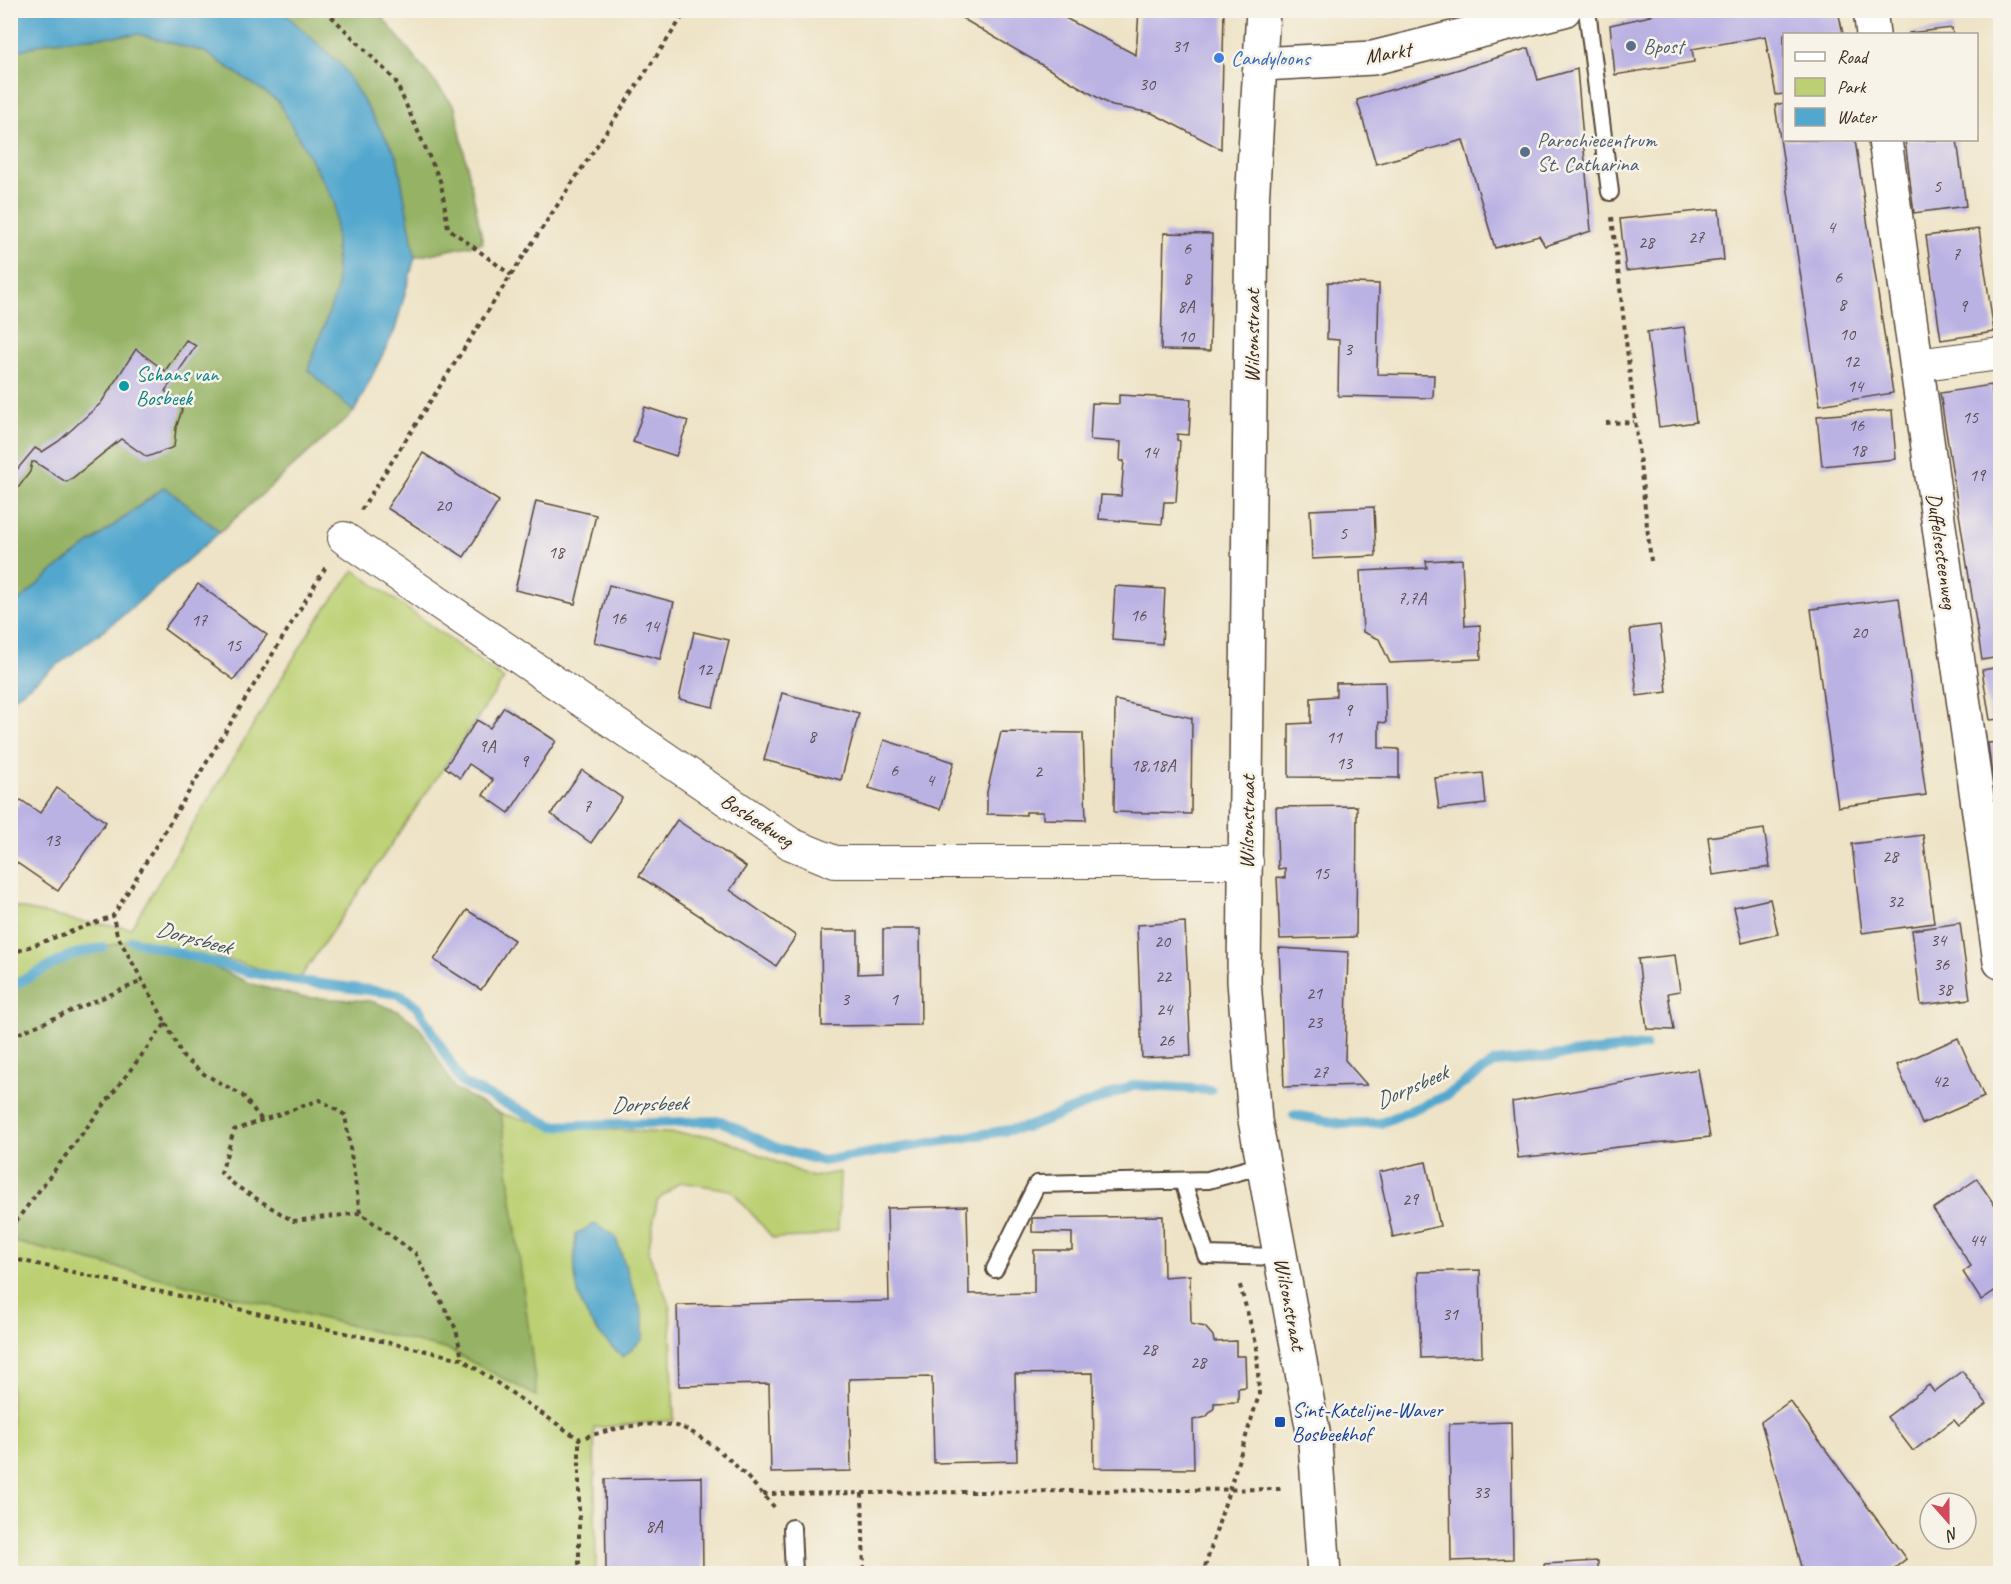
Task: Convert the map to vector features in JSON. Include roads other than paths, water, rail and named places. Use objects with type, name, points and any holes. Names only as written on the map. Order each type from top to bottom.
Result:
[{"type":"street","points":[[1261,64],[1263,10]]},
{"type":"street","name":"Markt","points":[[1261,64],[1374,58],[1564,10]]},
{"type":"street","points":[[1870,10],[1873,33]]},
{"type":"street","name":"Wilsonstraat","points":[[1261,64],[1252,205],[1244,981],[1254,1120],[1313,1431],[1320,1488],[1324,1574]]},
{"type":"street","name":"Duffelsesteenweg","points":[[1885,141],[2001,962]]},
{"type":"street","points":[[1916,365],[2001,354]]},
{"type":"street","name":"Bosbeekweg","points":[[344,538],[791,844],[835,862],[1247,862]]},
{"type":"lane","points":[[1587,10],[1610,192]]},
{"type":"lane","points":[[995,1269],[1036,1184],[1209,1180],[1263,1165]]},
{"type":"lane","points":[[1183,1181],[1206,1255],[1280,1257]]},
{"type":"lane","points":[[792,1528],[794,1574]]},
{"type":"water","points":[[281,10],[342,66],[397,156],[415,257],[395,330],[354,412],[308,370],[337,290],[335,203],[278,101],[205,52],[138,34],[51,41],[11,53],[11,11]]},
{"type":"water","points":[[165,487],[220,532],[121,617],[11,700],[11,608],[53,571]]},
{"type":"water","points":[[594,1224],[615,1236],[643,1316],[643,1339],[623,1357],[608,1344],[588,1317],[577,1288],[576,1234]]},
{"type":"waterway","name":"Dorpsbeek","points":[[132,940],[249,972],[399,994],[418,1007],[462,1083],[553,1126],[721,1121],[778,1149],[823,1161],[1027,1127],[1135,1085],[1211,1090]]},
{"type":"waterway","name":"Dorpsbeek","points":[[10,987],[71,955],[103,947]]},
{"type":"waterway","name":"Dorpsbeek","points":[[1294,1115],[1341,1124],[1381,1123],[1447,1095],[1495,1062],[1645,1046]]},
{"type":"place","name":"Bpost","points":[[1631,46]]},
{"type":"place","name":"Candyloons","points":[[1219,58]]},
{"type":"place","name":"Parochiecentrum St. Catharina","points":[[1525,152]]},
{"type":"place","name":"Schans van Bosbeek","points":[[124,386]]},
{"type":"place","name":"Sint-Katelijne-Waver Bosbeekhof","points":[[1280,1422]]}]
